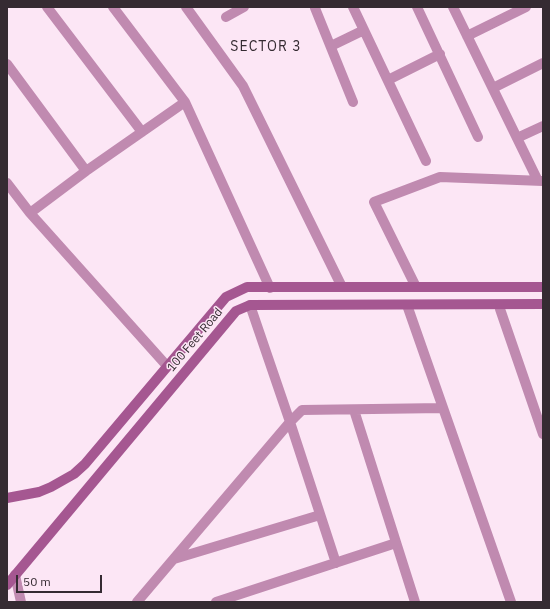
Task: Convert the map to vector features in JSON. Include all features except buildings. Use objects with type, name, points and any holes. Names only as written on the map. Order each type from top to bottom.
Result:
[{"type":"main road","name":"100 Feet Road","points":[[7,498],[39,492],[62,482],[86,464],[226,297],[247,287],[543,287]]},
{"type":"main road","name":"100 Feet Road","points":[[7,585],[236,311],[250,305],[543,304]]},
{"type":"street","points":[[48,7],[142,132]]},
{"type":"street","points":[[113,7],[185,102],[270,288]]},
{"type":"street","points":[[186,7],[243,86],[342,287]]},
{"type":"street","points":[[226,17],[244,7]]},
{"type":"street","points":[[353,7],[426,161]]},
{"type":"street","points":[[417,7],[478,137]]},
{"type":"street","points":[[453,7],[517,138],[541,181]]},
{"type":"street","points":[[467,36],[526,7]]},
{"type":"street","points":[[315,8],[353,102]]},
{"type":"street","points":[[331,46],[364,30]]},
{"type":"street","points":[[388,80],[440,54]]},
{"type":"street","points":[[493,88],[543,63]]},
{"type":"street","points":[[7,64],[86,171]]},
{"type":"street","points":[[30,213],[86,171],[185,102]]},
{"type":"street","points":[[517,138],[543,126]]},
{"type":"street","points":[[416,287],[374,202],[440,177],[541,181]]},
{"type":"street","points":[[7,183],[30,213],[168,366]]},
{"type":"street","points":[[250,305],[336,563]]},
{"type":"street","points":[[407,305],[511,602]]},
{"type":"street","points":[[500,309],[539,412],[543,434]]},
{"type":"street","points":[[137,602],[290,422],[302,410],[443,408]]},
{"type":"street","points":[[354,410],[415,602]]},
{"type":"street","points":[[174,559],[320,514]]},
{"type":"street","points":[[216,602],[396,543]]},
{"type":"street","points":[[15,575],[21,602]]},
{"type":"district","name":"SECTOR 3","points":[[266,47]]}]
